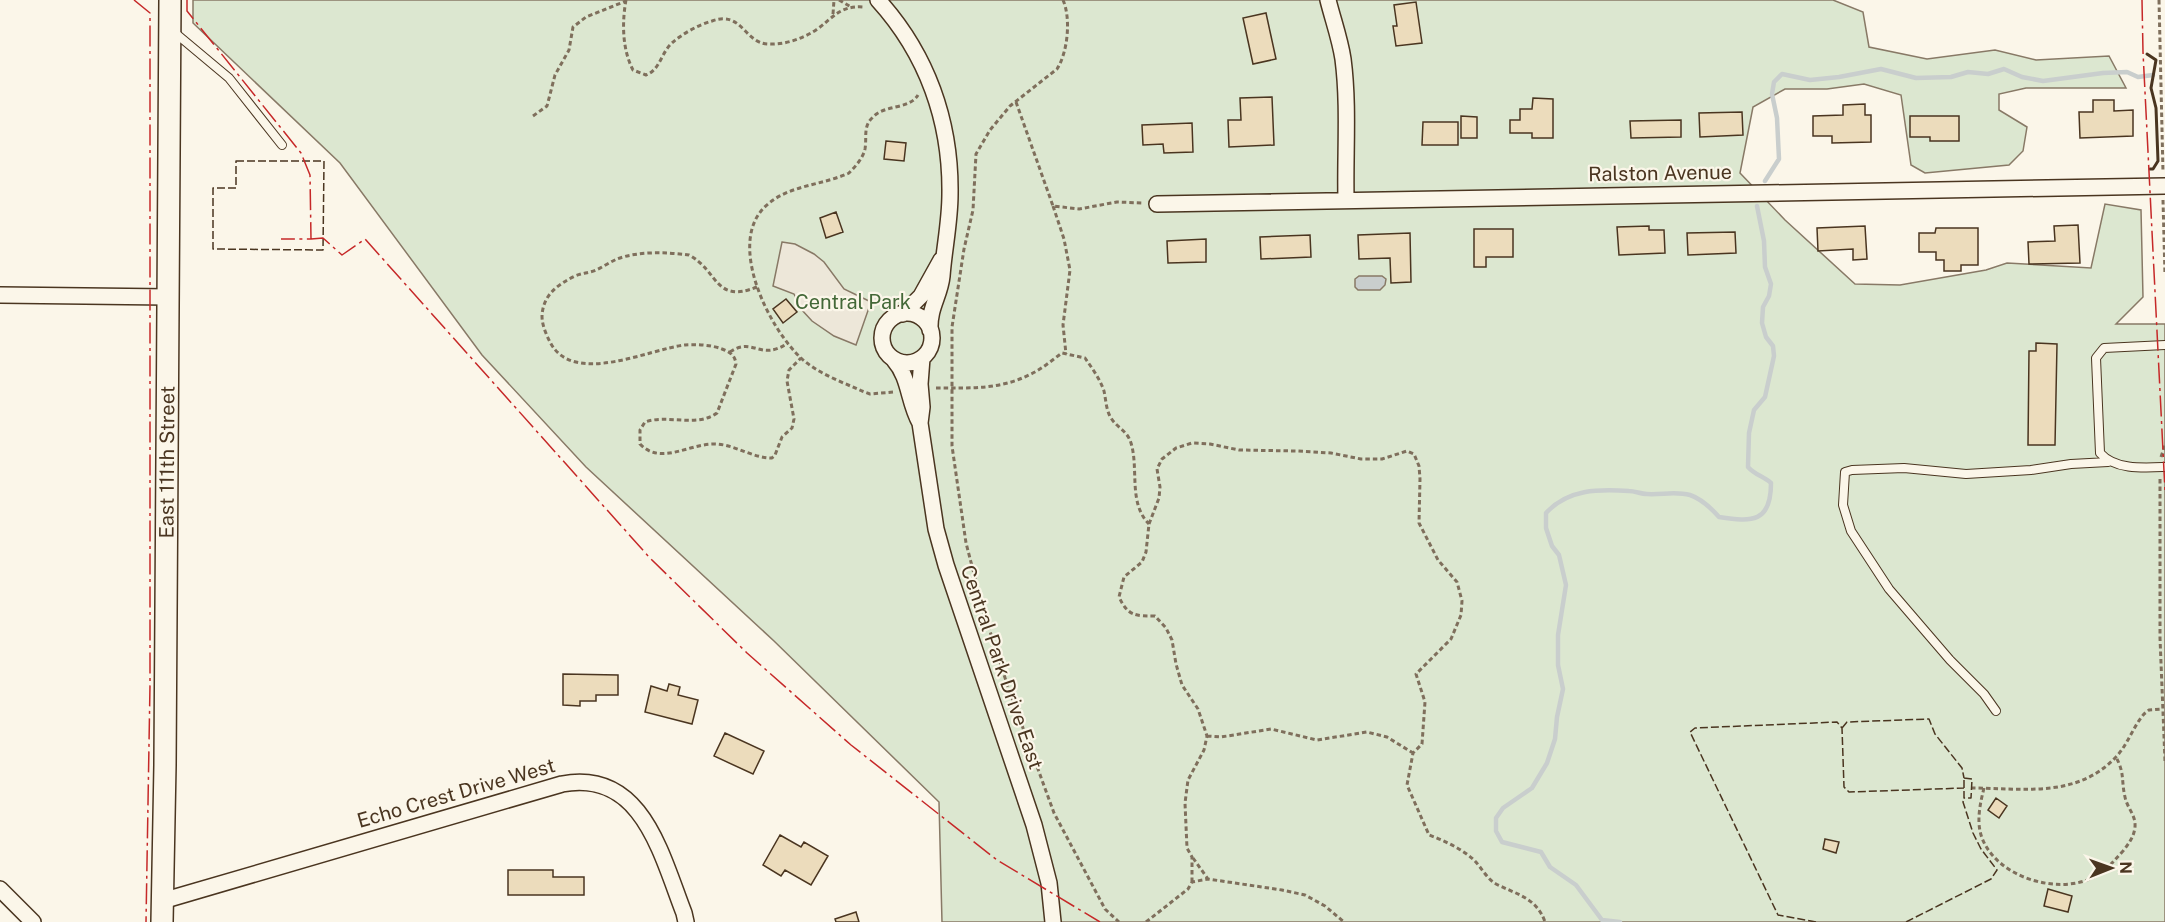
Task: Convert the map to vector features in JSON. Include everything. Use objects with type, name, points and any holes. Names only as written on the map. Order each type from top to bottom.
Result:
[{"type":"main road","name":"East 111th Street","points":[[162,912],[170,0]]},
{"type":"street","points":[[1328,0],[1343,61],[1346,200]]},
{"type":"street","name":"Central Park Drive East","points":[[875,5],[897,22],[904,32],[926,72],[943,122],[949,159],[951,195],[941,280],[931,310],[931,346],[922,358],[920,423],[936,529],[946,565],[1034,825],[1049,884],[1053,922]]},
{"type":"street","name":"Ralston Avenue","points":[[1156,204],[2164,186]]},
{"type":"street","name":"Central Park Drive East","points":[[920,423],[912,409],[905,376],[884,347],[884,330],[891,320],[903,314],[921,296],[943,258]]},
{"type":"street","points":[[0,295],[169,297]]},
{"type":"street","points":[[903,314],[916,315],[930,330]]},
{"type":"street","points":[[894,360],[908,363],[922,358]]},
{"type":"street","name":"Echo Crest Drive West","points":[[162,912],[562,784],[588,782],[613,789],[623,795],[633,806],[652,834],[686,922]]},
{"type":"street","points":[[0,888],[33,922]]},
{"type":"lane","points":[[170,29],[228,78],[282,145]]},
{"type":"lane","points":[[2108,462],[2100,453],[2096,358],[2104,348],[2165,345]]},
{"type":"lane","points":[[1996,711],[1984,694],[1950,660],[1889,589],[1851,531],[1843,505],[1845,472],[1904,468],[1966,474],[2031,471],[2071,464],[2108,462],[2143,468],[2162,467]]},
{"type":"path","points":[[533,116],[547,106],[555,75],[569,50],[573,27],[586,17],[626,0],[623,32],[630,64],[633,70],[646,75],[656,69],[662,55],[671,44],[711,21],[728,19],[737,23],[753,39],[764,44],[773,44],[807,35],[824,24],[833,14],[851,7],[875,5]]},
{"type":"path","points":[[833,14],[834,0]]},
{"type":"path","points":[[839,0],[851,7]]},
{"type":"path","points":[[1063,0],[1066,25],[1061,63],[1057,69],[1016,102],[990,130],[976,154],[974,210],[962,260],[952,327],[952,446],[960,510],[975,582],[997,654],[1054,813],[1105,909],[1119,922]]},
{"type":"path","points":[[2159,0],[2165,275]]},
{"type":"path","points":[[903,390],[870,394],[814,368],[801,358],[768,313],[757,288],[751,262],[750,243],[753,227],[766,205],[788,193],[849,173],[864,151],[866,128],[872,118],[884,109],[912,102],[920,90]]},
{"type":"path","points":[[1016,102],[1064,239],[1070,270],[1063,325],[1066,354]]},
{"type":"path","points":[[1053,206],[1079,209],[1116,202],[1156,204]]},
{"type":"path","points":[[757,288],[734,293],[722,288],[698,259],[689,255],[630,256],[571,278],[547,296],[542,323],[554,349],[564,358],[578,362],[610,363],[692,345],[730,352],[736,364],[717,413],[702,420],[654,419],[645,422],[640,430],[640,444],[648,453],[662,455],[709,444],[719,444],[772,458],[782,437],[792,429],[794,419],[787,381],[789,370],[801,358]]},
{"type":"path","points":[[730,352],[746,345],[769,352],[778,350],[788,343]]},
{"type":"path","points":[[927,388],[986,388],[1010,384],[1031,375],[1062,353],[1085,358],[1103,389],[1112,419],[1124,429],[1131,444],[1136,498],[1149,524]]},
{"type":"path","points":[[1208,879],[1187,848],[1185,803],[1188,780],[1204,750],[1207,736],[1198,709],[1182,685],[1170,634],[1155,616],[1130,613],[1125,609],[1119,597],[1124,577],[1142,562],[1149,524],[1159,498],[1157,469],[1162,459],[1176,448],[1192,443],[1239,450],[1331,453],[1361,459],[1382,459],[1407,451],[1414,454],[1419,466],[1419,523],[1438,560],[1457,582],[1462,601],[1461,615],[1451,639],[1416,674],[1418,687],[1425,702],[1422,744],[1413,753],[1407,785],[1429,835],[1464,851],[1476,861],[1494,883],[1524,896],[1541,911],[1545,922]]},
{"type":"path","points":[[2165,445],[2161,455],[2160,638],[2165,761]]},
{"type":"path","points":[[1971,788],[2057,789],[2086,778],[2116,757],[2144,714],[2149,710],[2162,709]]},
{"type":"path","points":[[1207,736],[1221,737],[1271,729],[1317,740],[1367,732],[1387,737],[1413,753]]},
{"type":"path","points":[[1984,788],[1978,812],[1982,837],[1994,856],[2009,869],[2041,882],[2075,883],[2091,879],[2106,870],[2115,862],[2133,835],[2135,819],[2127,803],[2123,770],[2116,757]]},
{"type":"path","points":[[1146,922],[1188,889],[1192,882],[1192,856]]},
{"type":"path","points":[[1192,882],[1208,879],[1282,890],[1305,896],[1324,906],[1344,922]]},
{"type":"green space","name":"Central Park","points":[[193,0],[1833,0],[1863,12],[1869,47],[1927,59],[1995,50],[2036,60],[2109,56],[2126,88],[2026,88],[1999,94],[1999,110],[2027,127],[2023,151],[2009,165],[1925,173],[1911,165],[1901,95],[1864,84],[1827,89],[1785,89],[1753,107],[1740,173],[1785,220],[1855,284],[1900,285],[1986,270],[2007,263],[2091,268],[2105,204],[2141,210],[2143,297],[2116,324],[2165,324],[2165,922],[942,922],[939,802],[774,641],[586,467],[482,355],[340,163],[193,23]]},
{"type":"shaded area","points":[[782,242],[795,244],[814,254],[824,262],[844,289],[871,302],[856,345],[834,336],[812,321],[801,309],[794,294],[773,286]]},
{"type":"shaded area","points":[[1359,276],[1382,276],[1386,279],[1385,285],[1380,290],[1358,290],[1355,287],[1355,279]]},
{"type":"building","points":[[1416,2],[1422,43],[1396,46],[1393,26],[1397,26],[1394,5]]},
{"type":"building","points":[[1266,13],[1276,59],[1253,64],[1243,18]]},
{"type":"building","points":[[1272,97],[1274,145],[1229,147],[1228,120],[1241,120],[1240,98]]},
{"type":"building","points":[[1533,98],[1553,99],[1553,138],[1532,138],[1532,133],[1510,133],[1510,120],[1520,120],[1520,109],[1532,109]]},
{"type":"building","points":[[2093,100],[2114,100],[2114,111],[2133,110],[2133,136],[2080,138],[2079,112],[2093,112]]},
{"type":"building","points":[[1865,104],[1865,115],[1871,115],[1871,142],[1832,143],[1832,136],[1813,136],[1813,116],[1843,115],[1843,105]]},
{"type":"building","points":[[1742,112],[1743,135],[1700,137],[1699,113]]},
{"type":"building","points":[[1461,116],[1477,117],[1477,138],[1461,138]]},
{"type":"building","points":[[1910,116],[1959,116],[1959,141],[1930,141],[1930,137],[1910,137]]},
{"type":"building","points":[[1681,120],[1681,137],[1631,138],[1630,121]]},
{"type":"building","points":[[1423,122],[1458,122],[1458,145],[1422,145]]},
{"type":"building","points":[[1192,123],[1193,152],[1164,153],[1163,144],[1143,145],[1142,125]]},
{"type":"building","points":[[886,141],[906,143],[904,161],[884,159]]},
{"type":"building","points":[[836,212],[843,232],[826,238],[820,218]]},
{"type":"building","points":[[2078,225],[2080,263],[2029,264],[2028,242],[2055,241],[2054,226]]},
{"type":"building","points":[[1649,226],[1649,230],[1664,230],[1665,253],[1619,255],[1617,227]]},
{"type":"building","points":[[1865,226],[1867,259],[1853,260],[1853,249],[1818,251],[1817,228]]},
{"type":"building","points":[[1936,228],[1978,228],[1978,265],[1961,265],[1961,271],[1944,271],[1944,260],[1936,260],[1936,252],[1919,252],[1919,233],[1935,233]]},
{"type":"building","points":[[1474,229],[1513,229],[1513,257],[1486,257],[1486,267],[1474,267]]},
{"type":"building","points":[[1735,232],[1736,253],[1688,255],[1687,233]]},
{"type":"building","points":[[1410,233],[1411,282],[1391,283],[1390,258],[1359,259],[1358,235]]},
{"type":"building","points":[[1310,235],[1311,257],[1261,259],[1260,237]]},
{"type":"building","points":[[1206,239],[1206,262],[1168,263],[1167,241]]},
{"type":"building","points":[[786,299],[797,312],[783,323],[773,309]]},
{"type":"building","points":[[2036,343],[2057,344],[2055,445],[2028,445],[2029,351],[2036,351]]},
{"type":"building","points":[[563,674],[618,675],[618,695],[596,695],[596,701],[580,701],[580,706],[563,705]]},
{"type":"building","points":[[669,684],[680,687],[678,695],[698,700],[692,724],[645,712],[651,686],[667,691]]},
{"type":"building","points":[[725,733],[764,751],[753,774],[714,756]]},
{"type":"building","points":[[1996,798],[2007,806],[1999,818],[1988,810]]},
{"type":"building","points":[[780,835],[801,847],[804,842],[828,856],[811,885],[785,870],[781,876],[763,865]]},
{"type":"building","points":[[1825,839],[1839,842],[1836,853],[1823,849]]},
{"type":"building","points":[[508,870],[553,870],[553,877],[584,877],[584,895],[508,895]]},
{"type":"building","points":[[2048,889],[2072,896],[2068,912],[2044,906]]},
{"type":"building","points":[[856,912],[859,922],[836,922],[835,919]]},
{"type":"waterway","points":[[1765,181],[1779,159],[1777,118],[1772,94],[1774,82],[1782,74],[1810,80],[1881,69],[1916,78],[1951,77],[1968,72],[1988,74],[2004,69],[2022,77],[2043,81],[2103,73],[2127,72],[2138,77],[2153,75]]},
{"type":"waterway","points":[[1620,922],[1602,920],[1576,885],[1550,867],[1541,852],[1502,842],[1496,831],[1496,818],[1503,808],[1532,788],[1547,763],[1555,739],[1563,689],[1558,665],[1558,635],[1566,585],[1559,555],[1552,546],[1546,528],[1546,513],[1564,499],[1574,495],[1606,490],[1690,495],[1702,501],[1719,517],[1750,519],[1763,513],[1768,506],[1771,483],[1748,467],[1749,433],[1754,410],[1765,397],[1774,356],[1773,346],[1766,337],[1762,323],[1763,307],[1769,296],[1771,284],[1765,267],[1764,241],[1757,206]]},
{"type":"fence","points":[[236,161],[324,161],[323,250],[213,249],[213,188],[236,188],[236,161]]},
{"type":"fence","points":[[1842,728],[1847,722],[1929,719],[1935,734],[1962,768],[1964,778]]},
{"type":"fence","points":[[1816,922],[1778,915],[1690,732],[1695,728],[1837,722],[1842,728],[1844,787],[1849,792],[1964,788]]},
{"type":"fence","points":[[1964,778],[1972,779],[1971,798],[1964,798],[1964,778]]},
{"type":"fence","points":[[1906,922],[1991,879],[1997,870],[1981,849],[1973,833],[1963,802],[1964,798]]},
{"type":"wall","points":[[2147,54],[2156,60],[2151,88],[2156,108],[2158,161],[2153,169],[2150,169]]},
{"type":"power","points":[[134,0],[150,13],[150,685],[146,922]]},
{"type":"power","points":[[187,0],[187,11],[301,153],[310,175],[311,239],[281,239]]},
{"type":"power","points":[[2142,0],[2165,491]]},
{"type":"power","points":[[311,239],[323,238],[342,255],[365,239],[649,557],[747,653],[851,745],[997,860],[1100,922]]}]
